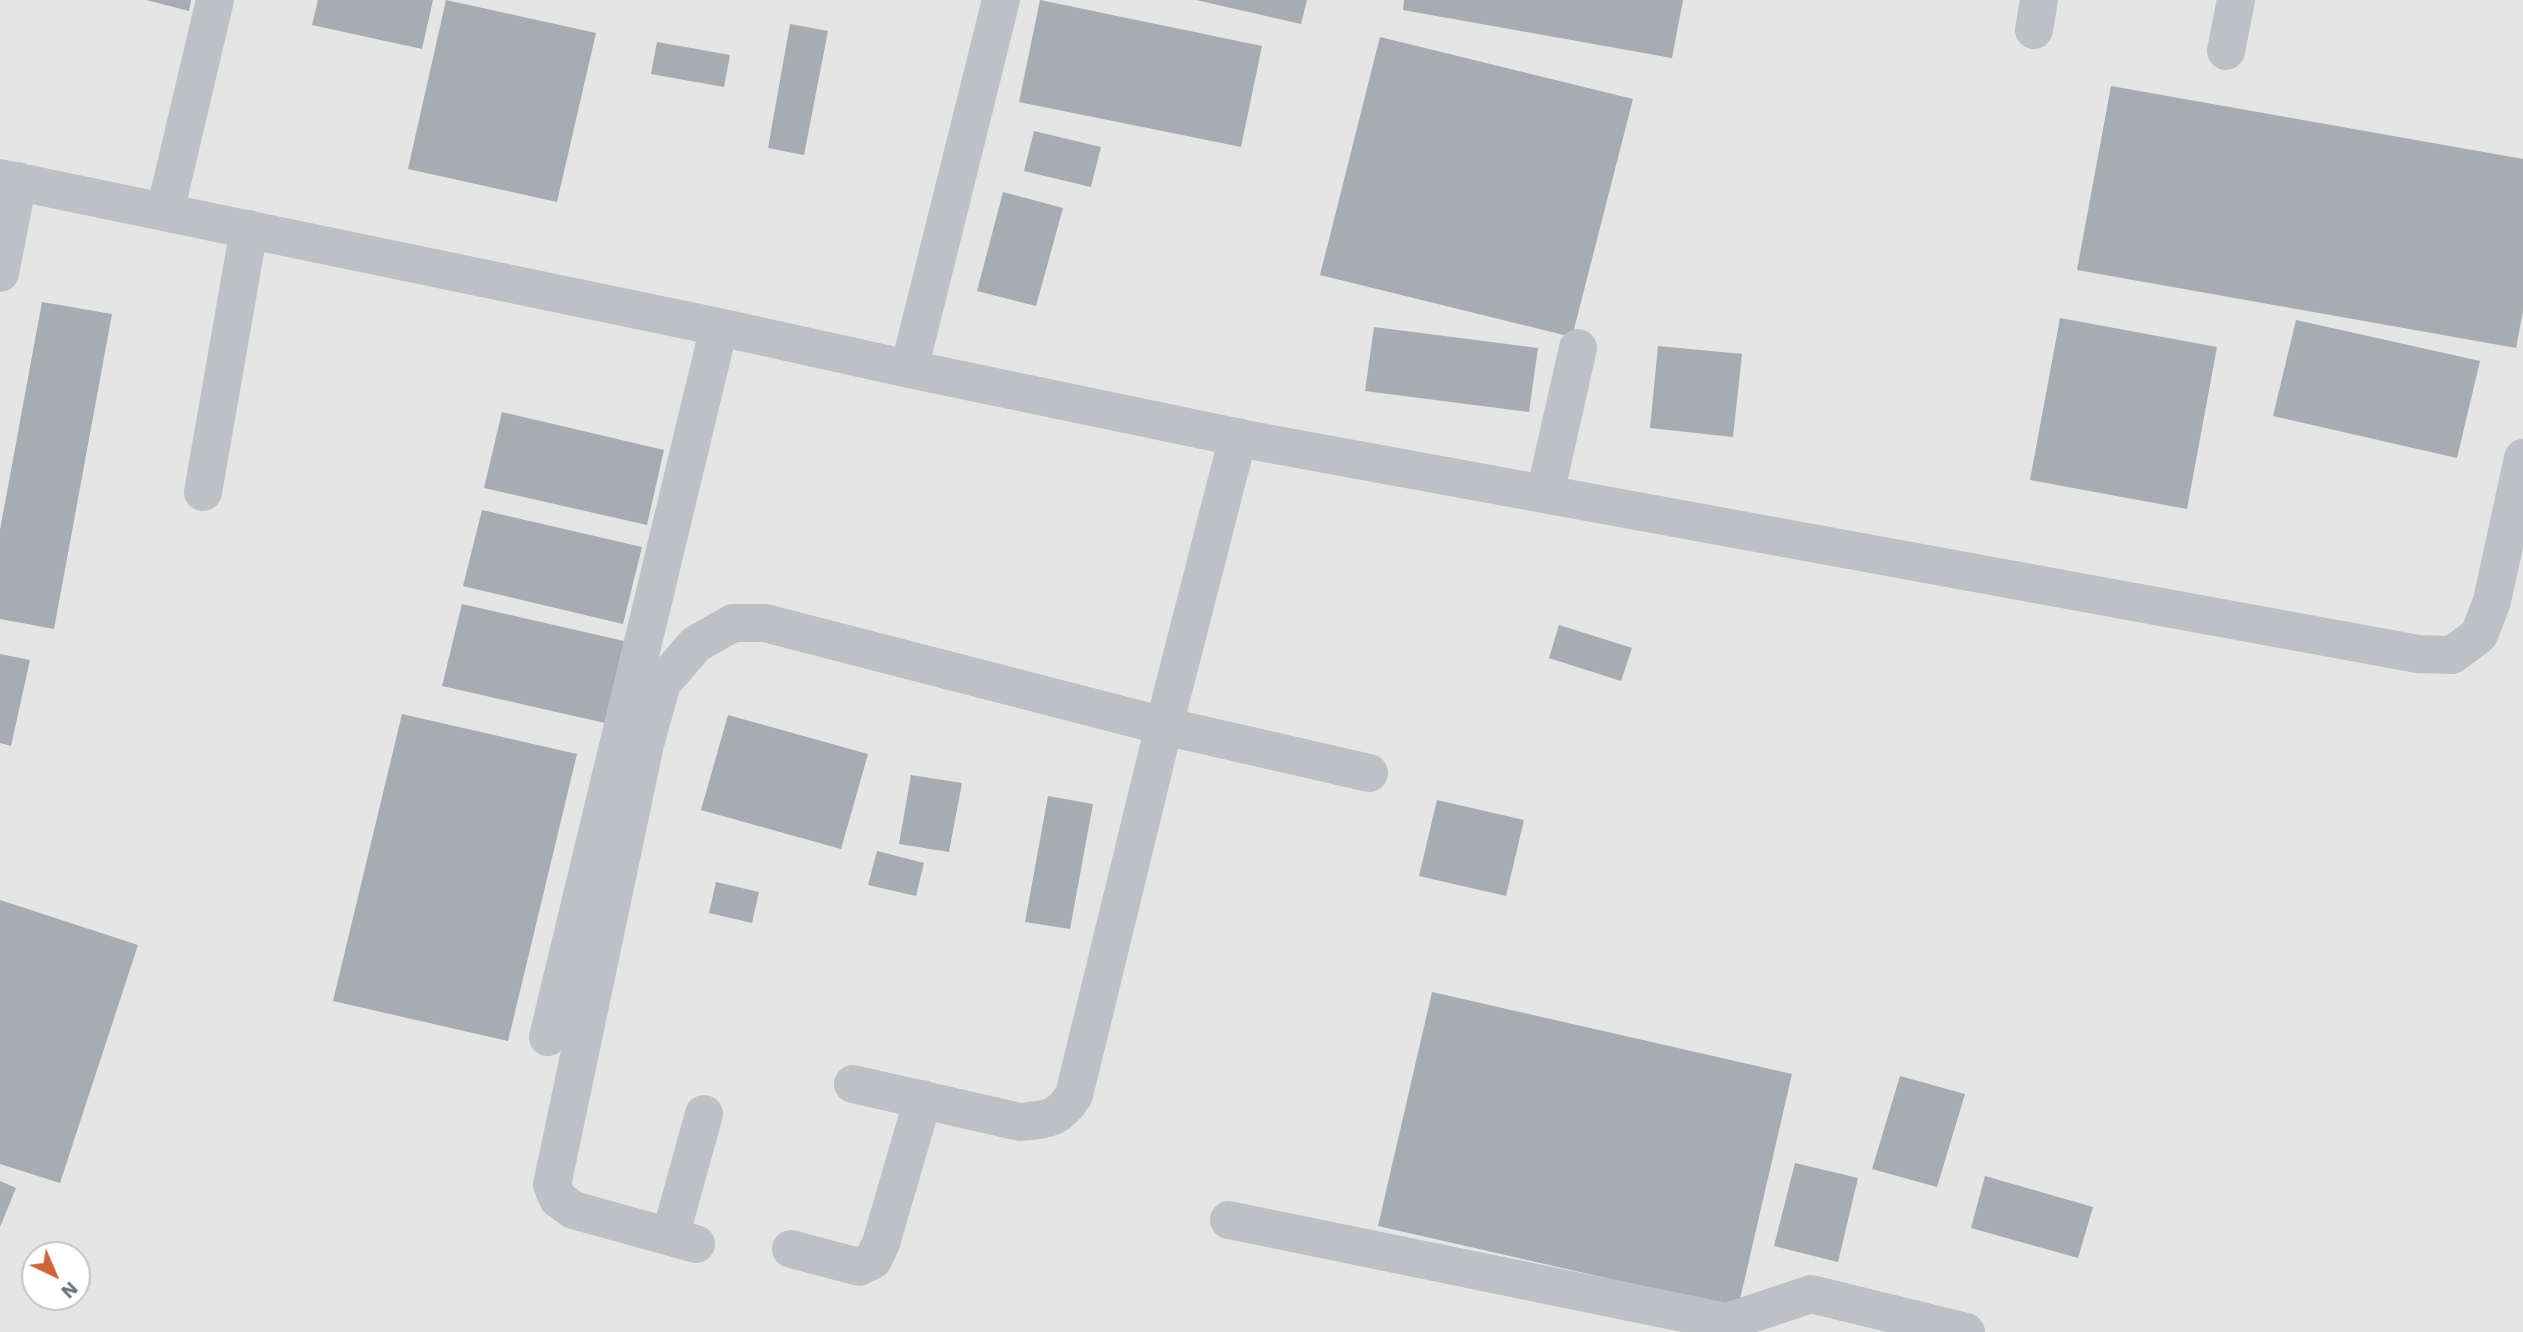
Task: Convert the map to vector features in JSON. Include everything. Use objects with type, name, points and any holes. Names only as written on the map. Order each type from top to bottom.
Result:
[{"type":"street","points":[[165,212],[215,0]]},
{"type":"street","points":[[909,369],[1001,0]]},
{"type":"street","points":[[2226,51],[2236,0]]},
{"type":"street","points":[[0,273],[9,179],[1238,437],[2418,654],[2452,655],[2479,635],[2492,601],[2523,458]]},
{"type":"street","points":[[203,492],[249,229]]},
{"type":"street","points":[[548,1037],[719,327]]},
{"type":"street","points":[[1545,494],[1578,348]]},
{"type":"street","points":[[853,1084],[1020,1122],[1046,1119],[1063,1111],[1074,1095],[1238,437]]},
{"type":"street","points":[[704,1114],[683,1241],[573,1210],[558,1199],[552,1185],[645,744],[662,683],[696,644],[733,623],[765,623],[1164,726],[1369,773]]},
{"type":"street","points":[[791,1249],[859,1267],[873,1260],[881,1243],[923,1100]]},
{"type":"street","points":[[1229,1220],[1727,1322],[1811,1294],[1966,1332]]},
{"type":"shaded area","points":[[0,0],[2523,0],[2523,1332],[0,1332]]},
{"type":"building","points":[[146,0],[191,0],[189,11]]},
{"type":"building","points":[[318,0],[433,0],[422,49],[312,25]]},
{"type":"building","points":[[446,0],[596,33],[557,202],[408,169]]},
{"type":"building","points":[[1040,0],[1262,46],[1241,147],[1019,102]]},
{"type":"building","points":[[1196,0],[1307,0],[1301,24]]},
{"type":"building","points":[[1404,0],[1683,0],[1672,58],[1403,10]]},
{"type":"building","points":[[790,24],[828,31],[804,155],[768,148]]},
{"type":"building","points":[[1380,37],[1633,99],[1572,337],[1320,275]]},
{"type":"building","points":[[657,42],[730,55],[724,87],[651,74]]},
{"type":"building","points":[[2111,86],[2523,159],[2523,311],[2516,348],[2077,270]]},
{"type":"building","points":[[1034,131],[1101,147],[1091,187],[1024,171]]},
{"type":"building","points":[[1003,192],[1063,208],[1036,306],[977,291]]},
{"type":"building","points":[[42,302],[112,314],[54,629],[0,619],[0,530]]},
{"type":"building","points":[[2060,318],[2217,347],[2187,509],[2030,480]]},
{"type":"building","points":[[2296,320],[2480,361],[2457,458],[2273,416]]},
{"type":"building","points":[[1374,327],[1538,348],[1529,412],[1365,391]]},
{"type":"building","points":[[1658,346],[1742,354],[1733,437],[1650,428]]},
{"type":"building","points":[[502,412],[664,450],[647,525],[484,488]]},
{"type":"building","points":[[482,510],[642,547],[623,624],[463,586]]},
{"type":"building","points":[[462,604],[624,641],[605,723],[442,686]]},
{"type":"building","points":[[1559,625],[1632,648],[1621,681],[1549,658]]},
{"type":"building","points":[[0,654],[30,660],[11,746],[0,743]]},
{"type":"building","points":[[402,714],[577,754],[508,1041],[333,1001]]},
{"type":"building","points":[[728,715],[868,754],[841,849],[701,810]]},
{"type":"building","points":[[911,775],[962,783],[949,852],[899,844]]},
{"type":"building","points":[[1048,796],[1093,804],[1070,929],[1025,922]]},
{"type":"building","points":[[1437,800],[1524,820],[1506,896],[1419,876]]},
{"type":"building","points":[[877,851],[924,863],[916,896],[868,885]]},
{"type":"building","points":[[716,882],[759,892],[752,923],[709,913]]},
{"type":"building","points":[[0,900],[138,945],[60,1183],[0,1164]]},
{"type":"building","points":[[1432,992],[1792,1074],[1738,1308],[1378,1226]]},
{"type":"building","points":[[1900,1076],[1965,1094],[1937,1187],[1872,1169]]},
{"type":"building","points":[[1795,1163],[1858,1178],[1838,1262],[1774,1246]]},
{"type":"building","points":[[1985,1176],[2093,1207],[2078,1258],[1971,1228]]},
{"type":"building","points":[[0,1181],[16,1188],[0,1227]]}]
